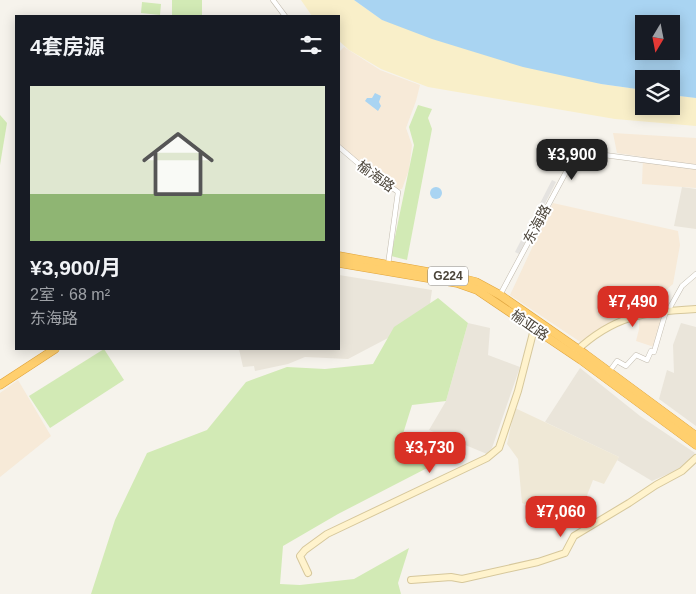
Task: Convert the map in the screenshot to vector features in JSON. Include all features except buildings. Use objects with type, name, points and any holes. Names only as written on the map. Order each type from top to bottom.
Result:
[{"type":"highway","name":"榆亚路","points":[[340,256],[458,283],[477,290],[534,329],[609,372],[696,436]]},
{"type":"highway","name":"榆亚路","points":[[340,263],[387,268],[476,282],[500,295],[696,445]]},
{"type":"highway","points":[[0,379],[44,350]]},
{"type":"highway","points":[[0,385],[54,350]]},
{"type":"street","points":[[273,0],[284,15]]},
{"type":"street","name":"榆海路","points":[[340,148],[398,192],[387,268]]},
{"type":"street","name":"东海路","points":[[500,295],[573,159],[578,155],[590,153],[696,166]]},
{"type":"street","points":[[609,372],[617,361],[626,366],[636,355],[647,360],[651,350],[654,352],[667,311],[682,286],[696,274]]},
{"type":"street","points":[[575,352],[589,339],[623,320],[637,315],[696,309]]},
{"type":"street","points":[[308,573],[300,556],[327,534],[487,458],[499,448],[518,391],[534,329]]},
{"type":"street","points":[[411,580],[451,577],[462,579],[538,562],[565,553],[574,536],[682,471],[696,458]]},
{"type":"shaded area","points":[[344,47],[380,70],[420,85],[406,128],[412,145],[409,170],[402,189],[397,189],[340,147],[340,51]]},
{"type":"shaded area","points":[[613,133],[696,138],[696,188],[642,184],[643,157],[617,153]]},
{"type":"shaded area","points":[[552,180],[556,182],[519,254],[515,252]]},
{"type":"shaded area","points":[[682,187],[696,189],[696,229],[674,226]]},
{"type":"shaded area","points":[[553,203],[678,231],[680,245],[673,284],[650,304],[591,334],[582,343],[510,295]]},
{"type":"shaded area","points":[[340,275],[432,290],[428,317],[348,359],[305,357],[288,364],[255,371],[254,366],[243,367],[239,350],[340,350]]},
{"type":"shaded area","points":[[664,315],[654,347],[636,341],[639,319]]},
{"type":"shaded area","points":[[468,323],[490,328],[488,355],[520,367],[492,448],[487,454],[429,430],[446,401]]},
{"type":"shaded area","points":[[681,323],[696,327],[696,426],[659,399],[667,370],[674,373],[673,345]]},
{"type":"shaded area","points":[[580,368],[640,416],[695,453],[684,467],[652,481],[617,460],[619,457],[545,422]]},
{"type":"shaded area","points":[[18,380],[51,436],[0,477],[0,393]]},
{"type":"shaded area","points":[[515,408],[619,457],[604,484],[593,480],[576,524],[522,503],[518,459],[507,444]]},
{"type":"green space","points":[[172,0],[202,0],[202,15],[172,15]]},
{"type":"green space","points":[[142,2],[161,4],[160,15],[141,13]]},
{"type":"green space","points":[[418,105],[432,109],[428,118],[432,129],[407,260],[391,256],[414,145],[409,127]]},
{"type":"green space","points":[[0,115],[7,123],[0,165]]},
{"type":"green space","points":[[438,298],[468,323],[446,401],[412,405],[402,437],[412,442],[427,437],[438,437],[462,450],[338,514],[283,546],[280,584],[300,585],[354,579],[409,548],[398,583],[401,594],[91,594],[115,520],[147,453],[207,430],[246,382],[287,367],[325,369],[373,364],[394,327]]},
{"type":"green space","points":[[102,350],[105,350],[124,380],[50,428],[29,396]]},
{"type":"sand","points":[[301,0],[354,0],[382,20],[601,84],[635,89],[635,115],[680,115],[680,96],[696,98],[696,126],[615,119],[428,87],[381,69],[349,50],[340,42],[340,15],[311,15]]},
{"type":"water","points":[[354,0],[696,0],[696,98],[680,96],[680,70],[635,70],[635,89],[601,84],[523,67],[432,39],[382,20]]},
{"type":"water","points":[[375,93],[381,96],[379,102],[381,106],[378,111],[365,101],[367,98],[372,98]]},
{"type":"water","points":[[434,187],[438,187],[442,193],[438,199],[434,199],[430,195],[430,191]]}]
